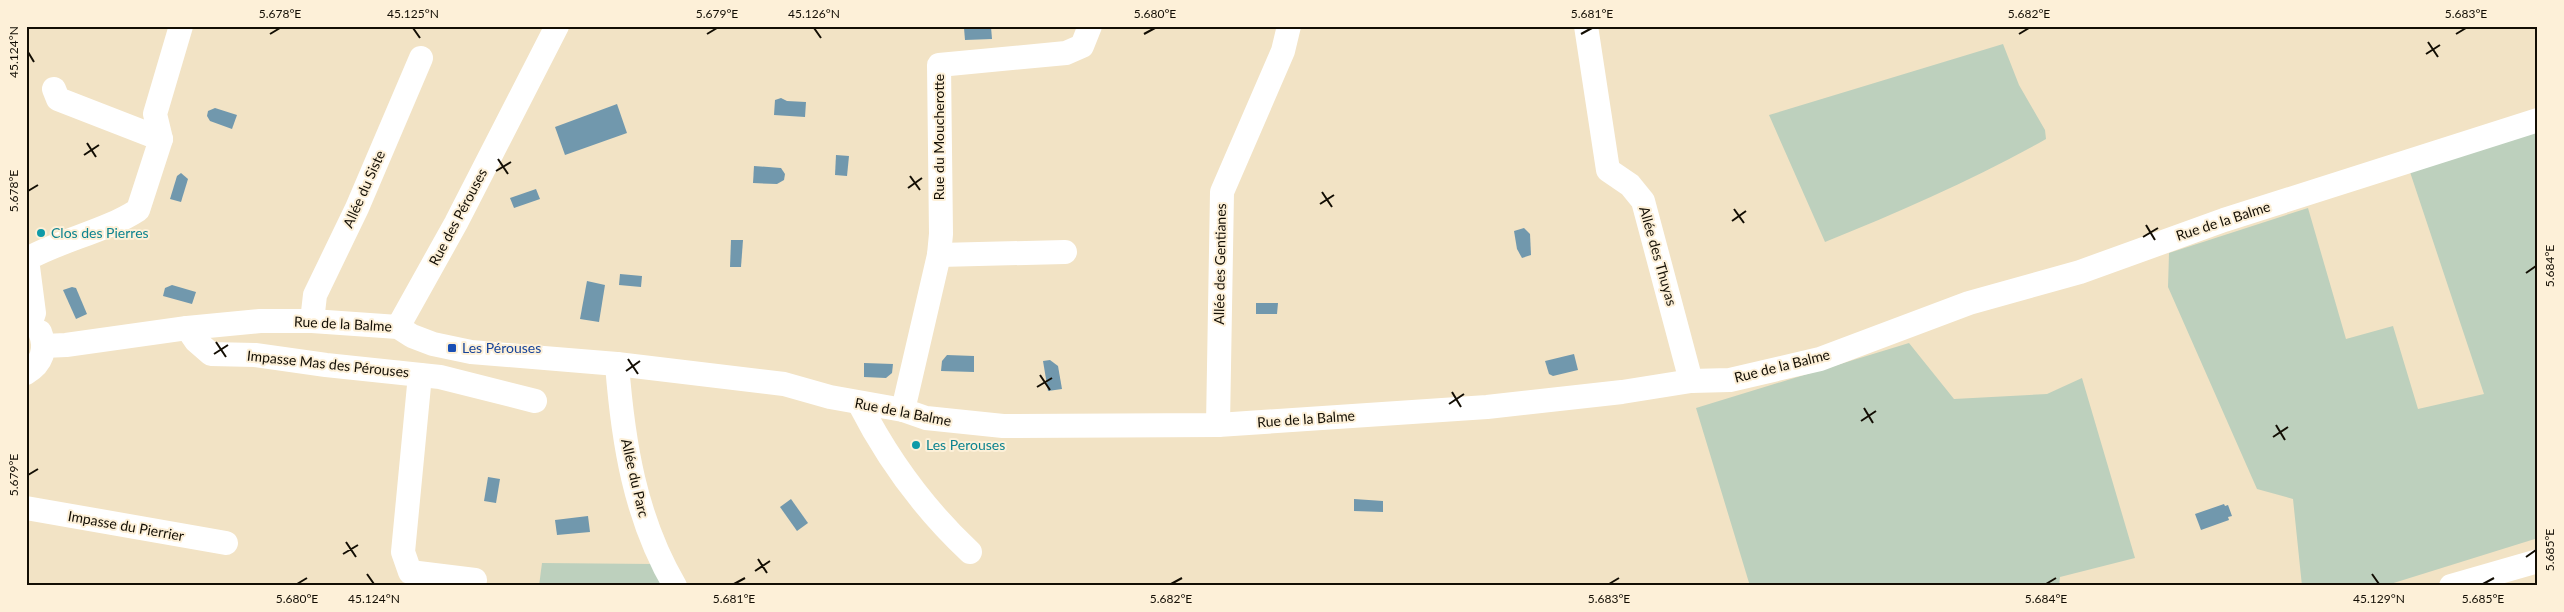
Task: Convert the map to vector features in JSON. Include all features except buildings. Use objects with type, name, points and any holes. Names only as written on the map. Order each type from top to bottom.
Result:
[{"type":"street","points":[[26,373],[40,361],[44,346],[41,333],[29,321],[34,313],[28,259],[44,250],[126,218],[138,210],[161,139],[155,114],[181,26]]},
{"type":"street","name":"Rue des Pérouses","points":[[398,327],[456,223],[557,26]]},
{"type":"street","name":"Rue du Moucherotte","points":[[903,410],[939,255],[941,234],[939,64],[1066,53],[1082,46],[1090,26]]},
{"type":"street","name":"Allée des Gentianes","points":[[1218,425],[1222,192],[1283,51],[1289,26]]},
{"type":"street","name":"Allée des Thuyas","points":[[1586,26],[1608,170],[1630,185],[1643,201],[1691,381]]},
{"type":"street","name":"Allée du Siste","points":[[312,321],[314,295],[357,208],[421,58]]},
{"type":"street","points":[[54,88],[58,99],[161,139]]},
{"type":"street","name":"Rue de la Balme","points":[[44,346],[66,346],[187,328],[260,321],[312,321],[398,327],[412,336],[433,344],[471,352],[617,364],[784,384],[830,397],[903,410],[926,418],[1003,426],[1218,425],[1488,407],[1622,392],[1691,381],[1730,380],[1820,358],[1969,303],[2080,272],[2224,220],[2538,120]]},
{"type":"street","points":[[939,255],[1066,252]]},
{"type":"street","name":"Impasse Mas des Pérouses","points":[[187,328],[196,341],[211,354],[255,355],[440,377],[535,401]]},
{"type":"street","name":"Allée du Parc","points":[[617,364],[621,417],[641,511],[657,555],[675,586]]},
{"type":"street","name":"Impasse Mas des Pérouses","points":[[420,375],[403,552],[410,572],[475,580]]},
{"type":"street","points":[[859,402],[879,442],[923,502],[949,533],[970,552]]},
{"type":"street","name":"Impasse du Pierrier","points":[[26,508],[226,543]]},
{"type":"street","points":[[2451,586],[2538,561]]},
{"type":"green space","points":[[2003,44],[2019,85],[2045,130],[2046,139],[1992,168],[1937,194],[1825,242],[1769,115]]},
{"type":"green space","points":[[2538,130],[2538,538],[2384,586],[2302,586],[2293,499],[2257,489],[2168,287],[2169,253],[2308,208],[2346,339],[2393,326],[2418,409],[2484,394],[2410,172]]},
{"type":"green space","points":[[1909,343],[1954,399],[2047,394],[2082,378],[2135,558],[2060,577],[2059,586],[1750,586],[1696,408]]},
{"type":"green space","points":[[542,563],[653,564],[663,586],[539,586]]},
{"type":"water","points":[[991,27],[992,39],[965,40],[964,28]]},
{"type":"water","points":[[781,98],[787,101],[806,102],[805,117],[774,115],[775,100]]},
{"type":"water","points":[[617,104],[627,133],[565,155],[555,127]]},
{"type":"water","points":[[215,108],[237,115],[232,129],[210,121],[207,116],[208,111]]},
{"type":"water","points":[[836,155],[849,156],[847,176],[835,175]]},
{"type":"water","points":[[754,166],[781,168],[785,174],[784,180],[777,184],[753,183]]},
{"type":"water","points":[[181,173],[188,179],[181,202],[170,199],[177,176]]},
{"type":"water","points":[[536,189],[540,199],[514,208],[510,198]]},
{"type":"water","points":[[1524,228],[1530,234],[1531,255],[1522,258],[1517,249],[1514,231]]},
{"type":"water","points":[[731,240],[743,240],[741,267],[730,267]]},
{"type":"water","points":[[620,274],[642,276],[641,287],[619,285]]},
{"type":"water","points":[[587,281],[605,285],[599,322],[580,319]]},
{"type":"water","points":[[172,285],[196,292],[192,304],[163,296],[165,288]]},
{"type":"water","points":[[72,287],[76,288],[87,314],[76,319],[63,290]]},
{"type":"water","points":[[1256,303],[1278,303],[1277,314],[1256,314]]},
{"type":"water","points":[[1574,354],[1578,370],[1553,376],[1549,374],[1545,361]]},
{"type":"water","points":[[947,355],[974,356],[974,372],[941,371],[942,361]]},
{"type":"water","points":[[1050,360],[1058,366],[1062,389],[1048,391],[1043,361]]},
{"type":"water","points":[[864,363],[893,364],[892,373],[886,378],[864,377]]},
{"type":"water","points":[[488,477],[500,479],[496,503],[484,501]]},
{"type":"water","points":[[791,499],[808,523],[797,531],[780,507]]},
{"type":"water","points":[[1354,499],[1383,501],[1383,512],[1354,511]]},
{"type":"water","points":[[2224,504],[2225,506],[2228,505],[2232,516],[2228,517],[2229,520],[2201,530],[2195,514]]},
{"type":"water","points":[[588,516],[590,532],[557,535],[555,520]]},
{"type":"place","name":"Clos des Pierres","points":[[41,233]]},
{"type":"place","name":"Les Pérouses","points":[[452,348]]},
{"type":"place","name":"Les Perouses","points":[[916,445]]}]
